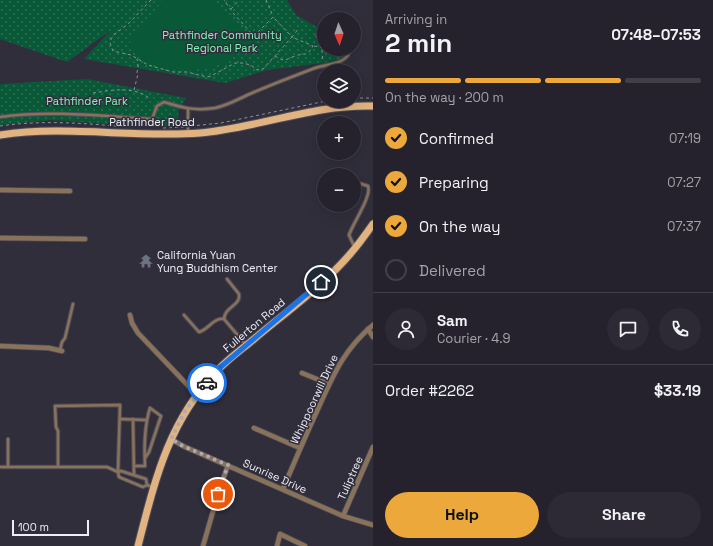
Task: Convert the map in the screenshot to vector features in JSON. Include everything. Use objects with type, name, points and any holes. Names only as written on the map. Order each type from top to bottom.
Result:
[{"type":"main road","name":"Pathfinder Road","points":[[0,135],[30,131],[60,130],[152,135],[187,130],[233,128],[327,108],[373,106]]},
{"type":"main road","name":"Fullerton Road","points":[[138,546],[150,486],[185,411],[217,370],[321,282],[355,248],[373,224]]},
{"type":"street","points":[[0,190],[70,191]]},
{"type":"street","points":[[0,238],[86,239]]},
{"type":"street","points":[[130,315],[132,324],[138,333],[197,395]]},
{"type":"street","name":"Whippoorwill Drive","points":[[283,489],[300,448],[339,364],[358,338],[373,324]]},
{"type":"street","points":[[368,329],[373,337]]},
{"type":"street","points":[[0,346],[49,348],[61,351]]},
{"type":"street","points":[[302,373],[329,384]]},
{"type":"street","points":[[254,428],[300,448]]},
{"type":"street","name":"Sunrise Drive","points":[[171,439],[183,446],[343,516],[373,525]]},
{"type":"street","name":"Tuliptree","points":[[343,516],[373,447]]},
{"type":"street","points":[[203,546],[228,465]]},
{"type":"street","points":[[277,546],[280,534],[305,546]]},
{"type":"lane","points":[[328,64],[342,61],[348,56]]},
{"type":"lane","points":[[0,117],[59,114],[152,119],[157,106],[164,102],[188,109],[214,108],[229,105],[252,93],[317,67]]},
{"type":"lane","points":[[187,130],[188,109]]},
{"type":"lane","points":[[361,184],[368,186],[369,190],[361,210]]},
{"type":"lane","points":[[355,248],[349,235],[360,212]]},
{"type":"lane","points":[[224,319],[226,312],[239,300],[240,297],[227,279]]},
{"type":"lane","points":[[61,351],[62,342],[65,338],[73,304]]},
{"type":"lane","points":[[184,315],[198,332],[202,332],[220,318],[224,319]]},
{"type":"lane","points":[[224,319],[246,345]]},
{"type":"lane","points":[[0,467],[58,467],[107,467],[118,472],[122,470],[146,479],[150,486],[143,487],[119,477],[118,472],[120,405],[55,406],[56,427],[58,431],[58,467]]},
{"type":"lane","points":[[134,466],[145,466],[144,458],[144,450],[146,420],[150,408],[161,416],[149,452],[144,458]]},
{"type":"lane","points":[[120,419],[146,420]]},
{"type":"lane","points":[[133,419],[134,475]]},
{"type":"lane","points":[[8,439],[8,467]]},
{"type":"path","points":[[151,0],[128,24],[114,34],[111,39],[111,48],[112,51],[131,55],[148,65],[173,72],[187,72],[206,77],[235,64],[242,63],[251,65],[257,70],[263,69],[299,28]]},
{"type":"path","points":[[224,0],[253,35],[255,35],[273,17]]},
{"type":"path","points":[[230,9],[239,0]]},
{"type":"path","points":[[266,0],[273,17],[292,37],[317,47]]},
{"type":"path","points":[[275,56],[280,60],[289,60],[295,56],[307,55],[313,46]]},
{"type":"path","points":[[134,91],[138,74],[137,58]]},
{"type":"path","points":[[94,93],[116,90],[134,91],[143,93],[150,98]]},
{"type":"path","points":[[361,98],[373,98]]},
{"type":"path","points":[[160,128],[187,130],[317,103]]},
{"type":"path","points":[[0,126],[54,122],[131,127]]},
{"type":"green space","name":"Pathfinder Community Regional Park","points":[[0,0],[287,0],[296,15],[317,27],[317,56],[346,56],[341,59],[323,63],[267,70],[225,83],[84,59],[111,30],[67,62],[0,39]]},
{"type":"green space","points":[[163,0],[212,0],[251,42],[230,59],[210,68],[179,70],[152,64],[127,46]]},
{"type":"green space","name":"Pathfinder Park","points":[[87,79],[186,98],[178,111],[179,125],[135,126],[52,120],[0,125],[0,85]]},
{"type":"way so far","points":[[207,383],[185,411],[171,439],[183,446],[228,465],[218,494]]},
{"type":"place","name":"California Yuan Yung Buddhism Center","points":[[146,261]]},
{"type":"route","points":[[207,383],[217,370],[321,282]]}]
